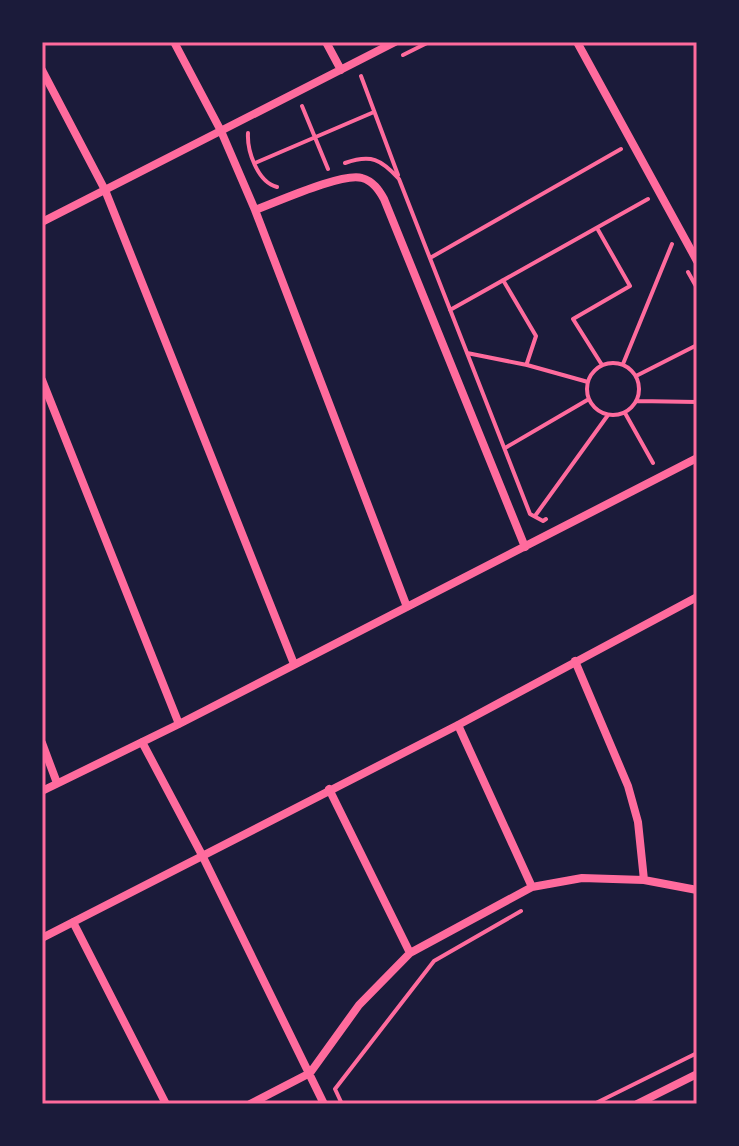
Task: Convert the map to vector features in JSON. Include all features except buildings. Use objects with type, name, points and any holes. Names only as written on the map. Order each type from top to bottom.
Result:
[{"type":"street","points":[[174,42],[221,131],[255,210],[407,607]]},
{"type":"street","points":[[326,42],[341,70]]},
{"type":"street","points":[[42,222],[395,42]]},
{"type":"street","points":[[577,42],[697,261]]},
{"type":"street","points":[[42,70],[105,190],[294,664]]},
{"type":"street","points":[[255,210],[345,177],[362,178],[375,185],[384,199],[525,547]]},
{"type":"street","points":[[42,380],[179,724]]},
{"type":"street","points":[[42,791],[697,458]]},
{"type":"street","points":[[42,938],[458,725],[697,597]]},
{"type":"street","points":[[575,661],[628,786],[638,822],[644,880]]},
{"type":"street","points":[[458,725],[532,887]]},
{"type":"street","points":[[142,742],[202,855],[324,1104]]},
{"type":"street","points":[[42,743],[57,783]]},
{"type":"street","points":[[329,789],[410,953]]},
{"type":"street","points":[[250,1104],[310,1073],[359,1005],[410,953],[532,887],[582,878],[644,880],[697,890]]},
{"type":"street","points":[[73,922],[166,1104]]},
{"type":"street","points":[[637,1104],[697,1074]]},
{"type":"path","points":[[402,56],[429,42]]},
{"type":"path","points":[[349,82],[361,76],[530,514],[543,521],[557,513]]},
{"type":"path","points":[[314,100],[302,106],[328,169]]},
{"type":"path","points":[[255,163],[374,112]]},
{"type":"path","points":[[261,126],[247,133],[255,163],[261,177],[269,185],[279,187]]},
{"type":"path","points":[[430,258],[621,149]]},
{"type":"path","points":[[315,174],[362,157],[377,161],[399,179]]},
{"type":"path","points":[[450,310],[648,199]]},
{"type":"path","points":[[597,228],[630,286],[573,319],[602,365]]},
{"type":"path","points":[[623,364],[672,243]]},
{"type":"path","points":[[503,280],[536,336],[527,365]]},
{"type":"path","points":[[636,376],[697,345]]},
{"type":"path","points":[[467,353],[588,382]]},
{"type":"path","points":[[623,364],[636,376],[639,384],[637,401],[625,413],[608,415],[600,412],[589,399],[588,382],[602,365],[623,364]]},
{"type":"path","points":[[504,448],[589,399]]},
{"type":"path","points":[[637,401],[697,402]]},
{"type":"path","points":[[625,413],[653,463],[664,458]]},
{"type":"path","points":[[535,516],[608,415]]},
{"type":"path","points":[[342,1104],[335,1089],[434,961],[525,909]]},
{"type":"path","points":[[594,1104],[697,1053]]}]
